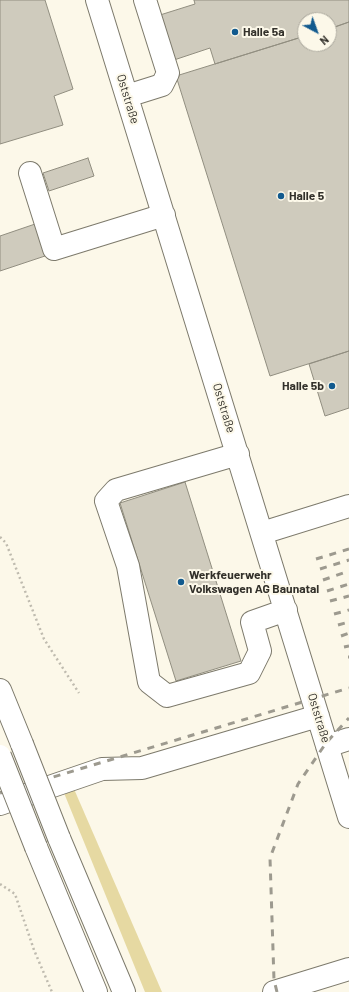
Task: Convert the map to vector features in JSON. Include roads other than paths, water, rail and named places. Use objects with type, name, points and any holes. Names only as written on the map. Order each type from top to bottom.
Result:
[{"type":"main road","points":[[127,96],[162,85],[168,73],[144,0]]},
{"type":"main road","name":"Oststraße","points":[[100,1],[127,96],[349,817]]},
{"type":"main road","points":[[30,173],[54,249],[164,215]]},
{"type":"main road","points":[[238,454],[116,490],[106,501],[128,566],[149,682],[167,696],[249,673],[260,651],[252,622],[286,610]]},
{"type":"main road","points":[[262,533],[349,506]]},
{"type":"main road","points":[[0,690],[59,838],[124,992]]},
{"type":"main road","points":[[0,804],[102,769],[142,768],[318,716]]},
{"type":"main road","points":[[327,746],[349,739]]},
{"type":"main road","points":[[0,756],[96,992]]},
{"type":"main road","points":[[274,992],[349,969]]},
{"type":"railway","points":[[316,559],[349,549]]},
{"type":"railway","points":[[320,569],[349,560]]},
{"type":"railway","points":[[323,580],[349,571]]},
{"type":"railway","points":[[327,591],[349,584]]},
{"type":"railway","points":[[330,601],[349,596]]},
{"type":"railway","points":[[334,614],[349,610]]},
{"type":"railway","points":[[338,625],[349,622]]},
{"type":"railway","points":[[341,636],[349,633]]},
{"type":"railway","points":[[344,647],[349,646]]},
{"type":"railway","points":[[0,793],[349,688]]},
{"type":"railway","points":[[277,992],[274,980],[270,858],[298,784],[326,743],[349,718]]},
{"type":"place","name":"Halle 5a","points":[[235,32]]},
{"type":"place","name":"Halle 5","points":[[281,196]]},
{"type":"place","name":"Halle 5b","points":[[332,386]]},
{"type":"place","name":"Werkfeuerwehr Volkswagen AG Baunatal","points":[[181,582]]}]
